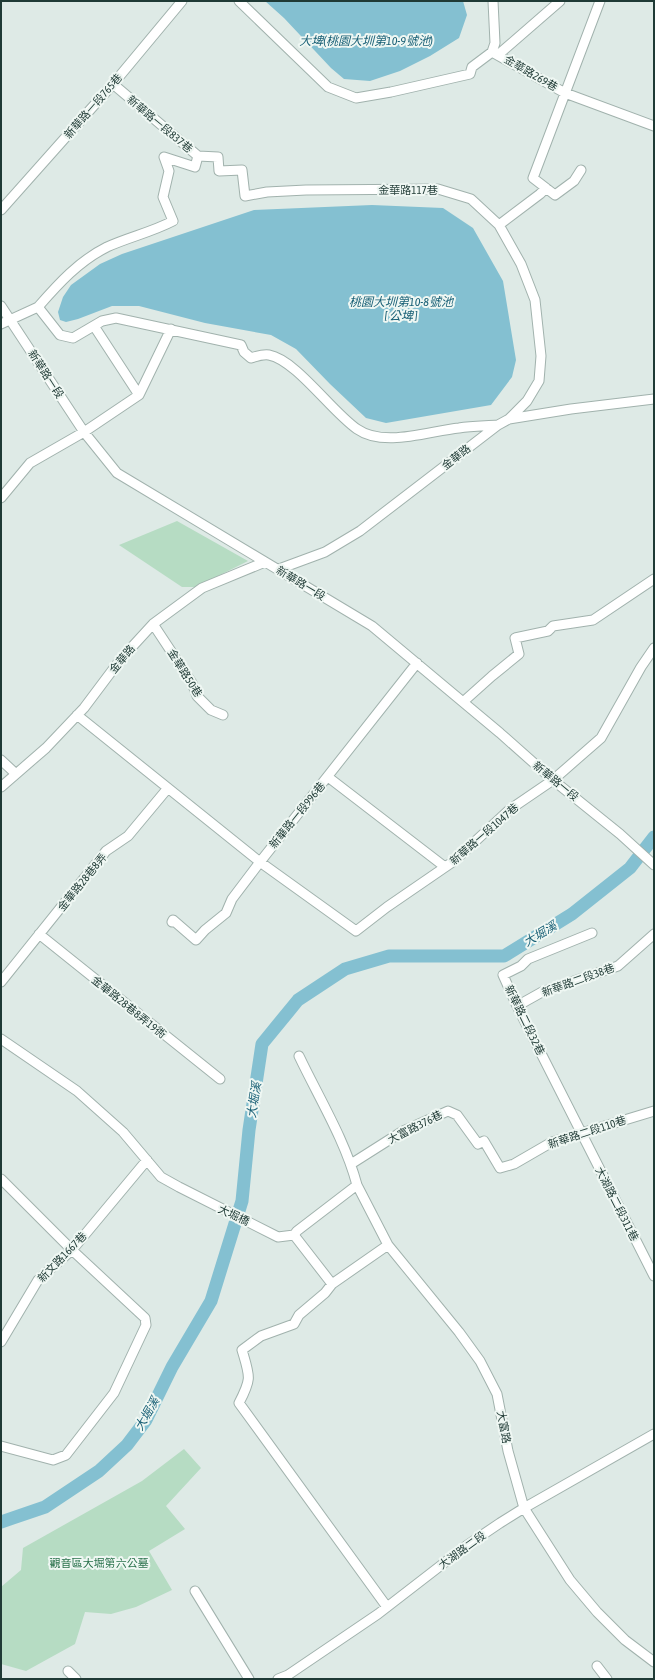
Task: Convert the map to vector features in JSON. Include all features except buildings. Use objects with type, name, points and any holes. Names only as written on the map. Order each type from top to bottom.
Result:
[{"type":"street","name":"新華路一段765巷","points":[[1,210],[113,84],[182,1]]},
{"type":"street","name":"金華路269巷","points":[[239,1],[328,87],[356,98],[391,92],[470,74],[472,67],[495,53],[565,93],[654,126]]},
{"type":"street","points":[[493,1],[495,53]]},
{"type":"street","points":[[495,53],[560,1]]},
{"type":"street","points":[[580,170],[574,181],[555,196],[533,178],[600,1]]},
{"type":"street","name":"新華路一段837巷","points":[[38,307],[74,269],[91,256],[108,247],[173,221],[164,197],[169,171],[164,157],[195,167],[198,156],[113,84]]},
{"type":"street","name":"金華路117巷","points":[[198,156],[218,157],[219,171],[242,170],[246,196],[267,192],[306,190],[438,189],[471,199],[499,225],[521,264],[535,300],[541,356],[539,381],[527,401],[509,419]]},
{"type":"street","points":[[499,225],[546,188]]},
{"type":"street","name":"新華路一段","points":[[1,306],[84,432],[117,473],[372,626],[654,864]]},
{"type":"street","points":[[1,324],[11,321],[38,307],[60,335],[72,338],[102,321],[116,318],[241,345],[244,352],[251,358],[269,355],[280,359],[293,368],[332,408],[358,430],[372,436],[382,438],[402,437],[459,428],[498,425]]},
{"type":"street","points":[[94,326],[139,395]]},
{"type":"street","points":[[1,498],[30,463],[84,432],[139,395],[170,329]]},
{"type":"street","name":"金華路","points":[[279,569],[326,552],[360,531],[498,425],[509,419],[571,409],[654,399]]},
{"type":"street","name":"金華路","points":[[1,787],[46,748],[78,715],[120,660],[152,624],[202,588],[265,562]]},
{"type":"street","points":[[463,702],[519,654],[515,638],[548,631],[553,626],[593,620],[654,579]]},
{"type":"street","name":"金華路50巷","points":[[152,624],[192,683],[197,696],[211,710],[224,715]]},
{"type":"street","name":"新華路一段1047巷","points":[[260,862],[356,931],[387,907],[454,861],[509,810],[553,780],[601,738],[641,667],[654,648]]},
{"type":"street","name":"新華路一段996巷","points":[[172,922],[173,920],[196,940],[205,930],[226,913],[232,899],[260,862],[417,663]]},
{"type":"street","points":[[78,715],[260,862]]},
{"type":"street","points":[[1,760],[16,774]]},
{"type":"street","points":[[328,777],[445,867]]},
{"type":"street","name":"金華路28巷8弄","points":[[1,982],[106,851],[128,836],[168,788]]},
{"type":"street","name":"新華路二段32巷","points":[[581,1132],[517,1006],[503,975],[521,966],[528,959],[592,933]]},
{"type":"street","name":"金華路28巷8弄19衖","points":[[39,934],[220,1079]]},
{"type":"street","name":"新華路二段38巷","points":[[517,1006],[542,992],[618,966],[654,934]]},
{"type":"street","name":"大堀橋","points":[[1,1039],[77,1091],[123,1132],[161,1177],[278,1237],[294,1235]]},
{"type":"street","name":"大富路","points":[[298,1056],[338,1135],[347,1159],[351,1164],[357,1185],[388,1245],[459,1332],[480,1361],[487,1374],[497,1394],[508,1451],[524,1508],[570,1580],[597,1612],[625,1640],[654,1662]]},
{"type":"street","name":"大富路376巷","points":[[351,1164],[403,1131],[435,1115],[448,1111],[457,1115],[478,1144],[484,1141],[500,1168]]},
{"type":"street","name":"新華路二段110巷","points":[[500,1168],[514,1164],[552,1142],[654,1111]]},
{"type":"street","name":"大湖路二段311巷","points":[[581,1132],[654,1276]]},
{"type":"street","name":"新文路1667巷","points":[[1,1342],[38,1280],[72,1250],[147,1160]]},
{"type":"street","points":[[1,1179],[72,1250],[146,1318],[146,1325],[114,1393],[66,1455],[53,1460],[1,1446]]},
{"type":"street","points":[[332,1284],[294,1235],[297,1231],[357,1185]]},
{"type":"street","points":[[386,1607],[239,1403],[248,1385],[249,1374],[242,1350],[261,1336],[294,1324],[299,1315],[325,1293],[332,1284],[388,1245]]},
{"type":"street","name":"大湖路二段","points":[[278,1679],[288,1675],[386,1607],[466,1546],[524,1508],[654,1434]]},
{"type":"street","points":[[194,1590],[249,1679]]},
{"type":"street","points":[[597,1666],[608,1679]]},
{"type":"street","points":[[68,1671],[76,1679]]},
{"type":"green space","points":[[177,521],[248,561],[196,587],[182,587],[119,545]]},
{"type":"green space","name":"觀音區大堀第六公墓","points":[[184,1449],[201,1468],[166,1506],[185,1529],[149,1551],[172,1590],[136,1607],[111,1614],[85,1612],[75,1644],[26,1671],[1,1664],[1,1587],[21,1570],[23,1548],[142,1481]]},
{"type":"water","name":"大埤(桃園大圳第10-9號池)","points":[[265,1],[463,1],[467,15],[459,38],[430,56],[400,71],[370,81],[344,79],[331,68],[284,18]]},
{"type":"water","name":"桃園大圳第10-8號池 [ 公埤 ]","points":[[372,205],[443,208],[473,228],[503,281],[516,360],[512,377],[491,405],[386,423],[366,418],[296,349],[271,335],[205,323],[139,306],[112,306],[78,319],[66,322],[60,320],[58,312],[63,297],[71,285],[100,264],[122,254],[254,210]]},
{"type":"waterway","name":"大堀溪","points":[[1,1522],[45,1507],[99,1471],[127,1445],[146,1420],[172,1367],[211,1301],[242,1201],[249,1130],[262,1044],[298,1000],[345,969],[389,956],[504,956],[572,914],[630,868],[654,837]]}]
